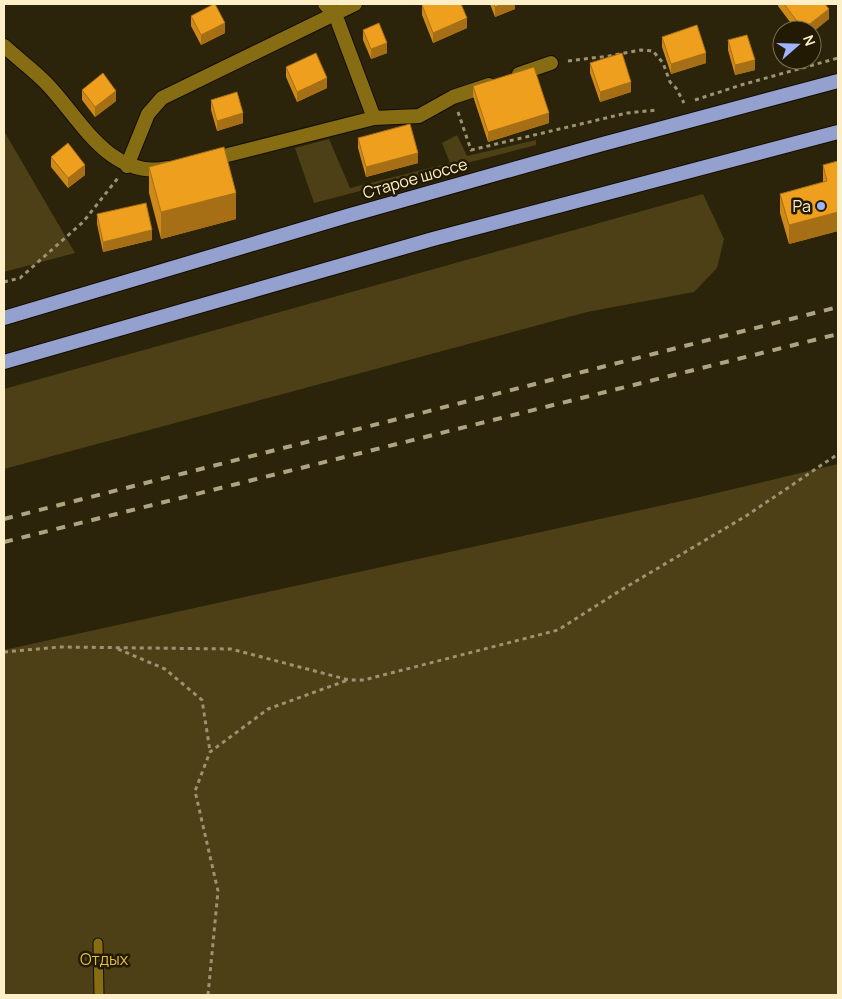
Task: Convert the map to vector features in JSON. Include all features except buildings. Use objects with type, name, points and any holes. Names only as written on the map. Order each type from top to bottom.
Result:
[{"type":"highway","name":"Старое шоссе","points":[[4,318],[346,216],[838,80]]},
{"type":"highway","points":[[4,362],[433,239],[838,132]]},
{"type":"street","points":[[325,4],[335,14],[374,118]]},
{"type":"street","points":[[128,166],[148,114],[162,98],[355,4]]},
{"type":"street","points":[[4,46],[45,82],[92,140],[128,166],[159,170],[177,166]]},
{"type":"street","points":[[196,162],[224,157],[302,135],[374,118],[419,116],[453,97],[551,63]]},
{"type":"lane","points":[[98,943],[99,995]]},
{"type":"path","points":[[551,63],[641,50],[653,51],[684,103]]},
{"type":"path","points":[[677,106],[741,85],[838,58]]},
{"type":"path","points":[[453,97],[471,150],[627,113],[648,111]]},
{"type":"path","points":[[4,282],[20,278],[83,222],[128,166]]},
{"type":"path","points":[[4,652],[60,647],[231,649],[349,680],[364,680],[558,630],[621,590],[746,516],[838,454]]},
{"type":"path","points":[[115,648],[165,669],[202,700],[210,752],[195,792],[218,891],[208,995]]},
{"type":"path","points":[[210,752],[268,709],[349,680]]},
{"type":"green space","points":[[4,131],[75,253],[4,272]]},
{"type":"green space","points":[[457,135],[467,156],[536,140],[536,145],[314,203],[295,148],[329,139],[350,188],[450,163],[442,143]]},
{"type":"green space","points":[[703,194],[724,239],[717,268],[694,292],[587,312],[4,469],[4,389]]},
{"type":"green space","name":"Отдых","points":[[838,464],[838,995],[4,995],[4,650],[700,497]]},
{"type":"railway","points":[[4,519],[838,307]]},
{"type":"railway","points":[[4,542],[838,334]]},
{"type":"place","name":"Ра","points":[[821,206]]}]
